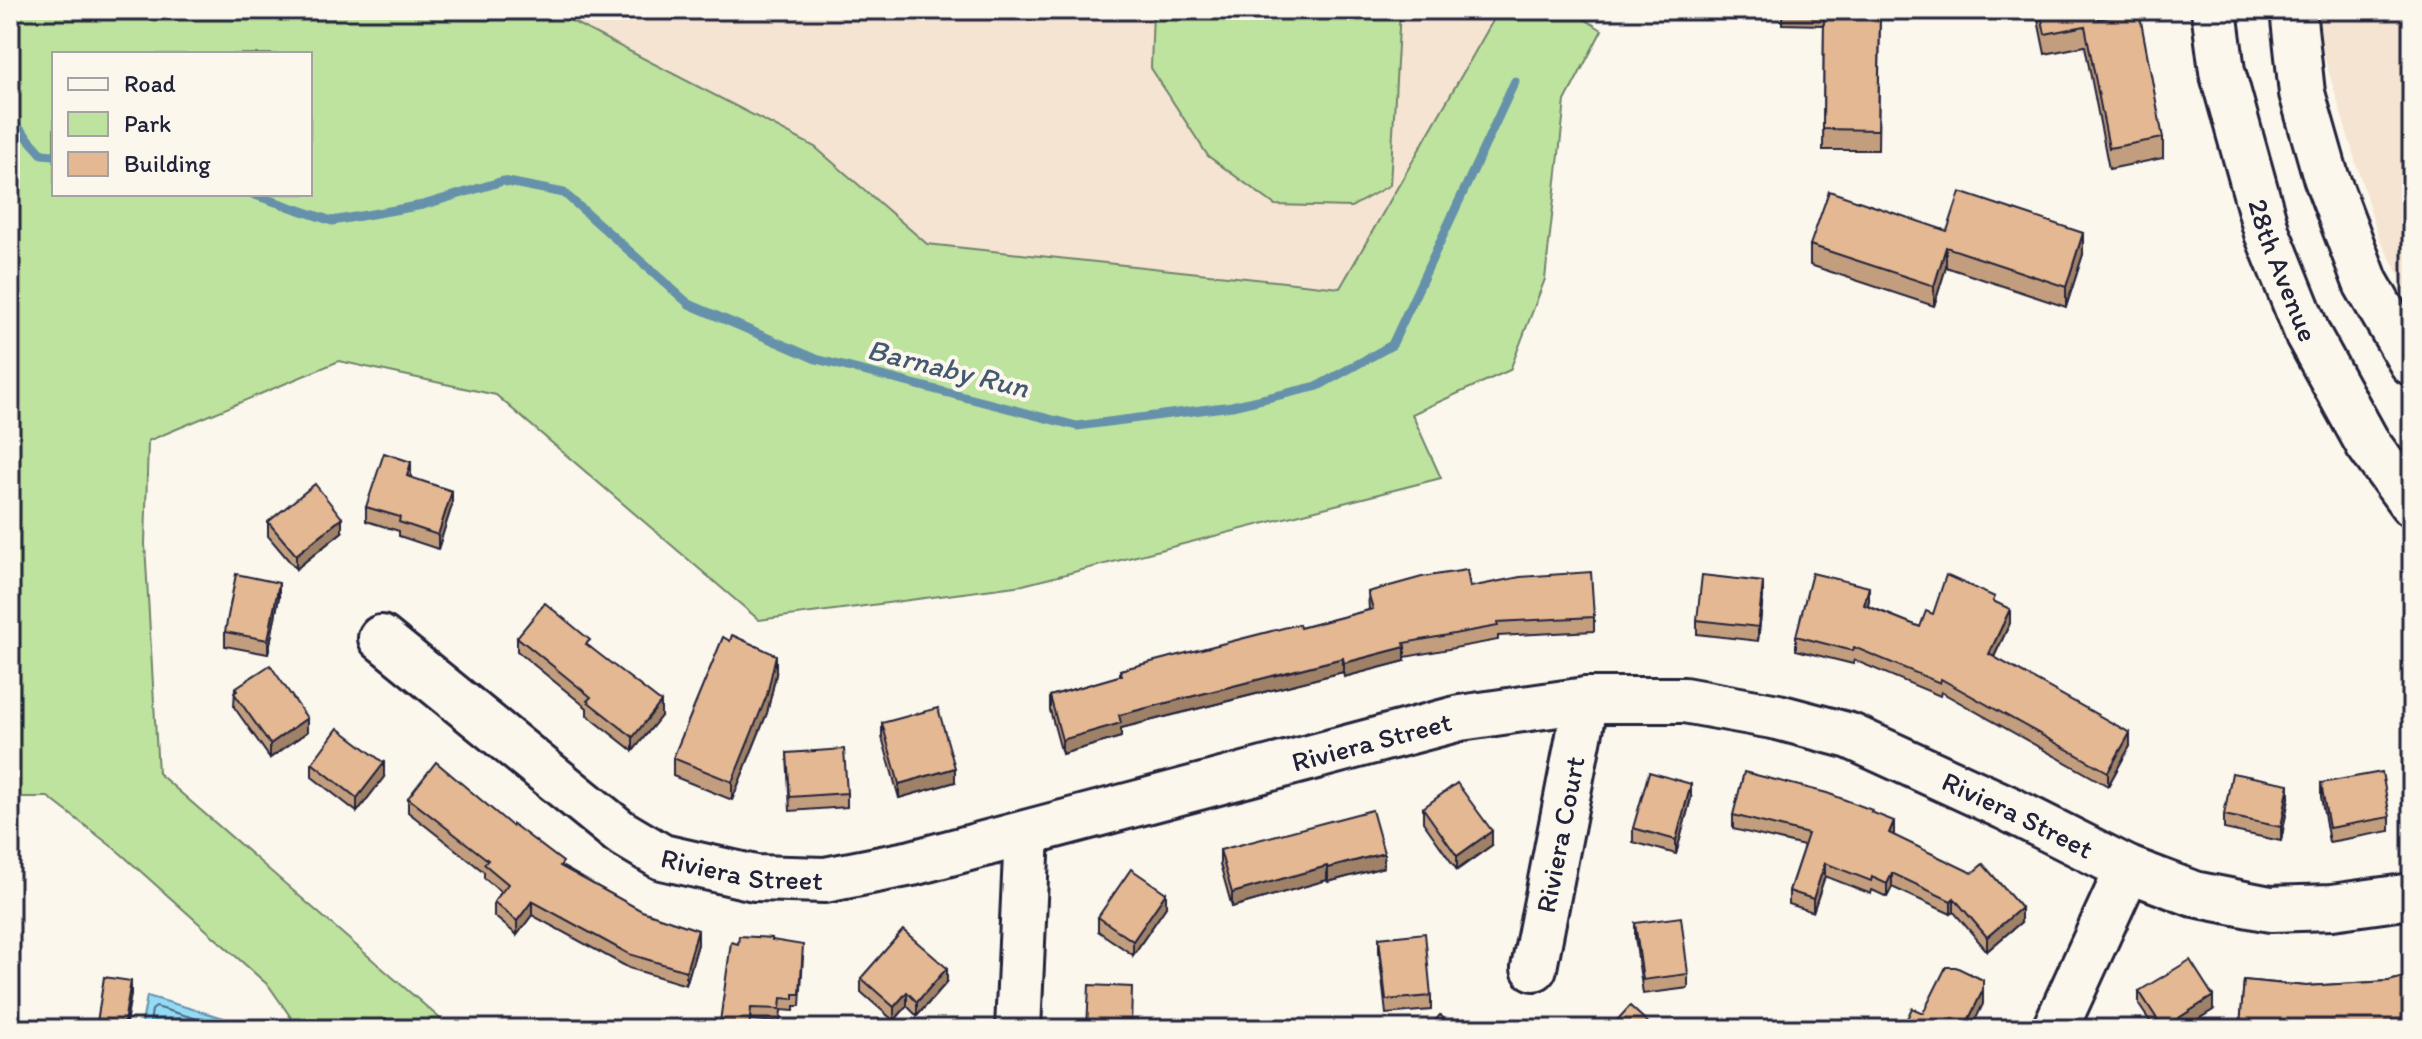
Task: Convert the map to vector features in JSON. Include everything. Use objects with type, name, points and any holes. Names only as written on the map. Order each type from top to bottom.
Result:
[{"type":"street","name":"28th Avenue","points":[[2214,10],[2222,71],[2263,218],[2303,322],[2368,444],[2412,504]]},
{"type":"street","points":[[2293,10],[2302,93],[2326,177],[2366,283],[2412,363]]},
{"type":"street","name":"Riviera Street","points":[[381,638],[620,832],[662,857],[755,878],[825,880],[912,863],[1460,718],[1586,700],[1684,700],[1778,717],[1850,736],[2005,807],[2128,869],[2194,894],[2270,909],[2332,907],[2412,896]]},
{"type":"street","name":"Riviera Court","points":[[1534,968],[1586,700]]},
{"type":"street","points":[[1018,1029],[1027,834]]},
{"type":"street","points":[[2055,1029],[2128,869]]},
{"type":"shaded area","points":[[550,10],[1499,10],[1340,289],[927,244],[815,147]]},
{"type":"shaded area","points":[[2318,10],[2412,10],[2412,299],[2378,236],[2324,56]]},
{"type":"green space","points":[[10,10],[550,10],[815,147],[927,244],[1340,288],[1499,10],[1570,10],[1602,30],[1565,101],[1545,279],[1510,370],[1412,414],[1441,478],[1023,585],[759,620],[496,395],[339,361],[148,441],[145,544],[158,773],[452,1029],[299,1029],[269,986],[119,852],[48,797],[10,797]]},
{"type":"green space","points":[[1153,10],[1400,10],[1390,185],[1351,207],[1275,205],[1208,156],[1151,68]]},
{"type":"water","points":[[147,996],[245,1024],[245,1029],[141,1029]]},
{"type":"building","points":[[1824,10],[1880,10],[1878,130],[1823,129]]},
{"type":"building","points":[[2040,10],[2097,10],[2098,19],[2139,11],[2163,138],[2109,148],[2085,26],[2045,34]]},
{"type":"building","points":[[1829,191],[1947,231],[1960,192],[2083,233],[2066,287],[1946,247],[1934,286],[1810,245]]},
{"type":"building","points":[[384,453],[411,462],[407,476],[452,491],[438,535],[399,522],[400,517],[366,507]]},
{"type":"building","points":[[315,484],[342,518],[296,555],[268,522]]},
{"type":"building","points":[[1467,570],[1470,587],[1520,577],[1591,572],[1594,617],[1497,622],[1498,626],[1404,643],[1405,647],[1344,663],[1343,658],[1119,715],[1121,723],[1062,740],[1050,696],[1122,675],[1120,670],[1299,624],[1300,628],[1373,609],[1368,592],[1422,577]]},
{"type":"building","points":[[1812,573],[1869,587],[1864,605],[1920,627],[1926,611],[1933,614],[1946,575],[1995,597],[1993,601],[2010,609],[1989,654],[2130,733],[2108,772],[1941,679],[1940,683],[1854,647],[1853,651],[1796,636]]},
{"type":"building","points":[[236,574],[279,583],[268,640],[225,632]]},
{"type":"building","points":[[1702,575],[1763,582],[1758,627],[1697,620]]},
{"type":"building","points":[[545,603],[590,640],[586,644],[661,702],[633,737],[587,701],[591,697],[517,637]]},
{"type":"building","points":[[732,635],[776,655],[767,695],[732,782],[673,758],[723,637],[730,641]]},
{"type":"building","points":[[270,665],[307,718],[270,744],[234,693],[237,691],[235,688]]},
{"type":"building","points":[[938,708],[955,768],[899,784],[882,723]]},
{"type":"building","points":[[338,728],[384,763],[357,798],[312,763]]},
{"type":"building","points":[[844,749],[847,793],[790,797],[787,753]]},
{"type":"building","points":[[436,762],[512,826],[563,862],[560,866],[642,911],[698,930],[686,971],[629,954],[532,901],[517,921],[494,902],[508,884],[484,864],[488,860],[408,798]]},
{"type":"building","points":[[1649,772],[1691,784],[1676,840],[1633,828]]},
{"type":"building","points":[[1744,772],[1827,793],[1872,810],[1894,821],[1889,833],[1972,873],[1983,864],[2021,908],[1987,937],[1954,898],[1951,901],[1892,873],[1887,884],[1825,863],[1813,899],[1789,891],[1808,834],[1733,815]]},
{"type":"building","points":[[2382,772],[2390,817],[2329,828],[2321,783]]},
{"type":"building","points":[[2232,773],[2289,784],[2281,827],[2224,815]]},
{"type":"building","points":[[1457,783],[1492,831],[1457,856],[1423,808]]},
{"type":"building","points":[[1372,810],[1384,853],[1232,893],[1220,850]]},
{"type":"building","points":[[1131,869],[1166,893],[1133,941],[1098,917]]},
{"type":"building","points":[[1681,917],[1688,974],[1643,980],[1635,923]]},
{"type":"building","points":[[903,930],[947,968],[917,1002],[907,992],[894,1007],[861,978]]},
{"type":"building","points":[[1425,933],[1431,996],[1386,1000],[1379,938]]},
{"type":"building","points":[[739,936],[772,938],[803,945],[800,994],[794,994],[794,999],[781,998],[780,1009],[751,1008],[749,1029],[719,1029],[731,942],[738,944]]},
{"type":"building","points":[[2190,960],[2213,996],[2163,1028],[2139,991]]},
{"type":"building","points":[[1946,967],[1956,967],[1983,980],[1983,990],[1964,1029],[1902,1029],[1912,1008],[1923,1013]]},
{"type":"building","points":[[2412,975],[2412,1021],[2327,1029],[2240,1025],[2244,980],[2306,986],[2389,981]]},
{"type":"building","points":[[104,977],[131,981],[123,1029],[96,1029]]},
{"type":"building","points":[[1089,985],[1132,987],[1131,1029],[1087,1029]]},
{"type":"building","points":[[1630,1006],[1655,1029],[1609,1029]]},
{"type":"building","points":[[1440,1015],[1456,1029],[1428,1029]]},
{"type":"waterway","name":"Barnaby Run","points":[[258,196],[332,221],[423,205],[503,181],[564,193],[689,304],[816,359],[1077,426],[1232,406],[1318,386],[1392,345],[1515,81]]},
{"type":"waterway","name":"Barnaby Run","points":[[10,118],[42,154],[52,155]]}]
